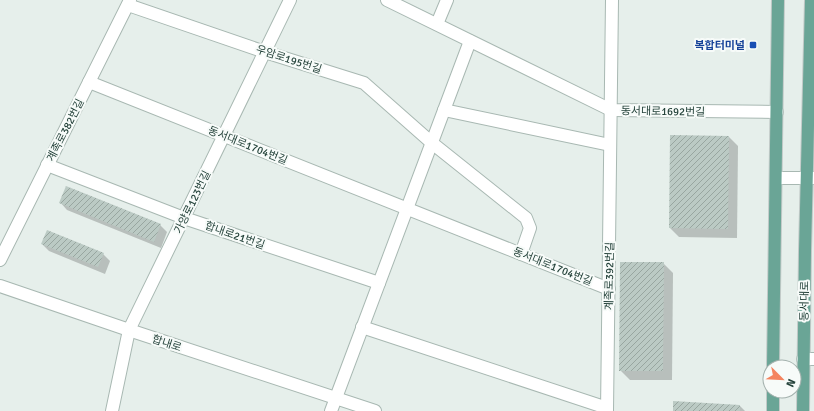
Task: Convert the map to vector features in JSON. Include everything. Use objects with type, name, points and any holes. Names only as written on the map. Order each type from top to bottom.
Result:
[{"type":"main road","points":[[774,359],[778,0]]},
{"type":"main road","name":"동서대로","points":[[803,411],[808,359],[805,251],[810,178],[808,120],[812,40],[810,0]]},
{"type":"main road","points":[[808,120],[811,132],[814,136]]},
{"type":"main road","points":[[805,251],[814,226]]},
{"type":"main road","points":[[773,399],[773,411]]},
{"type":"street","name":"가양로123번길","points":[[112,411],[130,330],[290,0]]},
{"type":"street","name":"동서대로1692번길","points":[[387,0],[611,110],[777,112]]},
{"type":"street","points":[[436,24],[448,0]]},
{"type":"street","name":"계족로392번길","points":[[362,327],[607,409],[612,0]]},
{"type":"street","name":"우암로195번길","points":[[129,2],[265,52],[364,82],[432,143],[526,218],[530,228],[521,254]]},
{"type":"street","name":"계족로382번길","points":[[0,260],[129,2]]},
{"type":"street","points":[[331,411],[470,41]]},
{"type":"street","name":"동서대로1704번길","points":[[89,82],[609,289]]},
{"type":"street","points":[[444,110],[610,145]]},
{"type":"street","name":"합내로21번길","points":[[48,165],[184,218],[379,283]]},
{"type":"street","points":[[776,178],[810,178]]},
{"type":"street","name":"합내로","points":[[0,286],[335,399],[375,411]]},
{"type":"building","points":[[670,135],[729,136],[728,229],[669,228]]},
{"type":"building","points":[[66,186],[161,224],[154,242],[59,203]]},
{"type":"building","points":[[47,230],[104,253],[98,267],[41,244]]},
{"type":"building","points":[[620,262],[664,262],[663,371],[619,371]]},
{"type":"building","points":[[673,401],[740,405],[740,411],[673,411]]},
{"type":"place","name":"복합터미널","points":[[753,45]]}]
